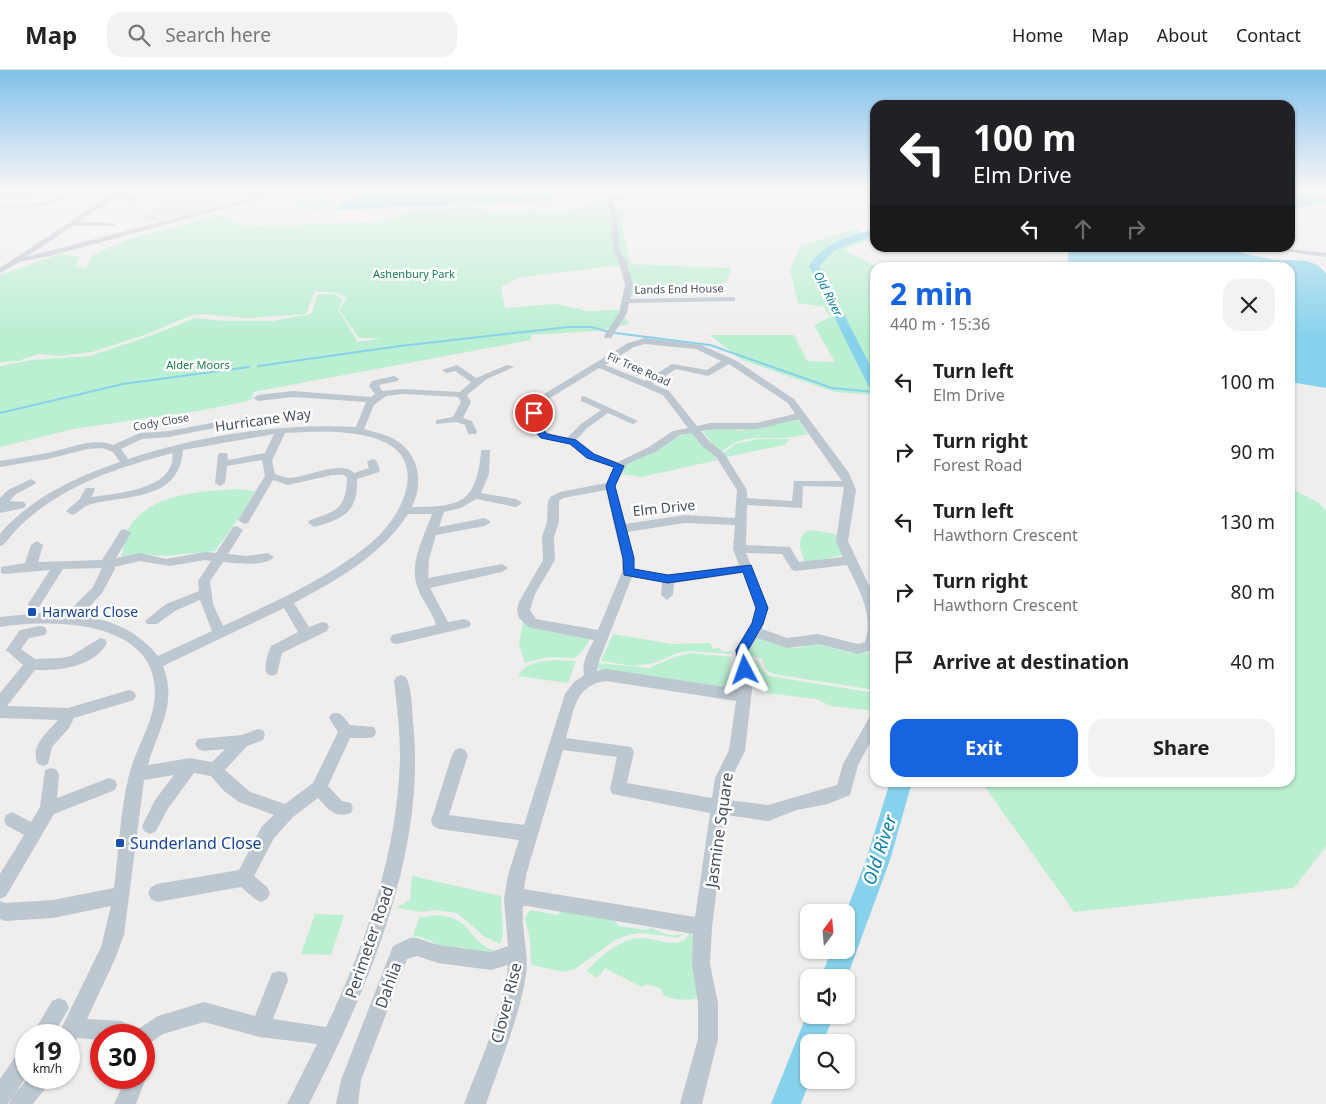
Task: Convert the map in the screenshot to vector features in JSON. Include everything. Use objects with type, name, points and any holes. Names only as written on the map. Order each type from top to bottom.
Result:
[{"type":"street","points":[[0,271],[51,239]]},
{"type":"street","points":[[20,260],[48,255],[107,239]]},
{"type":"street","points":[[608,336],[618,323],[627,301],[629,285],[616,249],[615,239]]},
{"type":"street","points":[[1295,251],[1326,255]]},
{"type":"street","name":"Lands End House","points":[[627,301],[732,299]]},
{"type":"street","name":"Fir Tree Road","points":[[598,365],[634,343],[641,341],[698,347],[740,366],[792,401],[802,416]]},
{"type":"street","points":[[647,384],[675,366],[708,373],[727,361]]},
{"type":"street","points":[[598,365],[539,401],[535,406],[534,413],[539,432],[548,438],[577,443],[590,456],[619,466]]},
{"type":"street","name":"Fir Tree Road","points":[[598,365],[647,384],[670,396],[705,443],[720,455],[741,487],[742,502]]},
{"type":"street","points":[[462,395],[475,381],[488,374],[510,367]]},
{"type":"street","points":[[446,370],[456,368],[475,381]]},
{"type":"street","points":[[377,398],[374,381],[394,380]]},
{"type":"street","points":[[359,430],[366,420],[368,407],[377,398],[391,391],[406,390],[424,393],[442,391],[462,395],[466,402],[457,419]]},
{"type":"street","points":[[258,398],[293,394],[330,400],[354,397],[377,398]]},
{"type":"street","points":[[584,399],[633,421]]},
{"type":"street","points":[[569,441],[584,426],[607,410]]},
{"type":"street","points":[[592,677],[590,670],[601,636],[628,572],[628,558],[610,486],[619,466],[628,459],[653,449],[672,435],[695,428],[756,426],[802,416],[845,475],[851,494],[842,541],[870,602]]},
{"type":"street","points":[[439,422],[457,419],[469,423],[472,432]]},
{"type":"street","name":"Cody Close","points":[[115,448],[137,437],[212,428],[227,422]]},
{"type":"street","name":"Hurricane Way","points":[[0,542],[21,518],[46,499],[83,479],[126,464],[178,450],[281,430],[326,427],[359,430],[387,439],[403,450],[410,460],[414,483],[404,510],[382,538],[354,562],[327,580],[286,602],[155,663]]},
{"type":"street","points":[[220,632],[204,594],[204,581],[241,525],[270,476],[268,456],[281,430]]},
{"type":"street","points":[[0,464],[48,456],[88,446],[103,445],[115,448],[121,453],[126,464]]},
{"type":"street","points":[[83,502],[159,490],[177,466],[178,450]]},
{"type":"street","points":[[474,495],[482,482],[485,454]]},
{"type":"street","points":[[220,483],[222,459],[268,456]]},
{"type":"street","points":[[352,477],[375,469]]},
{"type":"street","points":[[270,476],[288,482],[331,472],[348,472],[352,477],[358,497],[338,514],[314,523]]},
{"type":"street","points":[[20,506],[3,508],[4,500],[8,496],[31,482]]},
{"type":"street","points":[[704,927],[527,897],[513,899],[519,867],[572,694],[580,685],[592,677],[606,675],[744,696],[746,676],[742,660],[742,650],[760,618],[762,608],[739,548],[742,502],[798,505],[798,483],[847,484]]},
{"type":"street","points":[[601,636],[532,622],[525,618],[523,613],[533,585],[549,563],[551,553],[548,538],[552,523],[554,499],[560,495],[610,486]]},
{"type":"street","points":[[72,511],[83,502],[90,490]]},
{"type":"street","points":[[404,510],[439,510],[474,495],[506,500],[510,515]]},
{"type":"street","points":[[439,510],[421,571],[423,586],[438,611],[443,628]]},
{"type":"street","name":"Elm Drive","points":[[620,529],[685,519],[740,522]]},
{"type":"street","points":[[433,532],[485,522]]},
{"type":"street","points":[[106,564],[125,534]]},
{"type":"street","points":[[30,566],[37,544]]},
{"type":"street","points":[[739,548],[786,550],[796,567],[851,560]]},
{"type":"street","points":[[4,570],[30,566],[106,564],[131,557],[166,562],[205,556],[246,560],[268,557]]},
{"type":"street","points":[[69,618],[94,595],[106,578],[109,569],[106,564]]},
{"type":"street","points":[[34,604],[60,565]]},
{"type":"street","points":[[423,586],[450,575],[502,568]]},
{"type":"street","points":[[628,572],[668,579],[747,568]]},
{"type":"street","points":[[667,595],[668,579]]},
{"type":"street","points":[[152,621],[184,599],[204,594]]},
{"type":"street","points":[[286,602],[306,634]]},
{"type":"street","points":[[0,622],[34,617],[69,618],[89,622],[120,633],[144,648],[155,663],[161,684],[160,715],[138,774],[122,895],[112,943],[74,1024]]},
{"type":"street","points":[[397,638],[464,624]]},
{"type":"street","points":[[272,670],[276,650],[322,627]]},
{"type":"street","points":[[40,631],[25,634],[13,650],[32,664],[60,666],[88,653],[100,643]]},
{"type":"street","points":[[753,631],[787,643],[818,639],[858,649],[870,646]]},
{"type":"street","points":[[3,697],[32,664]]},
{"type":"street","name":"Perimeter Road","points":[[298,1104],[352,995],[385,902],[399,834],[407,767],[401,681]]},
{"type":"street","points":[[0,712],[68,714],[129,696]]},
{"type":"street","name":"Jasmine Square","points":[[691,1104],[708,1039],[708,1003],[701,964],[723,778],[737,751],[744,696]]},
{"type":"street","points":[[43,759],[45,744],[64,724],[68,714]]},
{"type":"street","points":[[336,718],[346,731],[369,732]]},
{"type":"street","points":[[558,743],[626,752],[618,789],[721,807],[756,812],[774,812],[797,803],[838,793],[846,786],[849,767],[870,729]]},
{"type":"street","points":[[244,878],[268,832],[287,812],[319,788],[346,731]]},
{"type":"street","points":[[203,744],[242,741],[258,735]]},
{"type":"street","points":[[215,770],[242,741]]},
{"type":"street","points":[[460,755],[438,821],[529,834]]},
{"type":"street","points":[[138,774],[190,765],[215,770],[230,786],[245,797],[287,812]]},
{"type":"street","points":[[150,826],[160,805],[190,765]]},
{"type":"street","points":[[0,889],[33,831],[48,809],[51,775]]},
{"type":"street","points":[[48,809],[109,785]]},
{"type":"street","points":[[319,788],[338,808],[345,808]]},
{"type":"street","points":[[12,820],[33,831]]},
{"type":"street","points":[[157,893],[244,878]]},
{"type":"street","points":[[244,878],[261,893]]},
{"type":"street","points":[[0,910],[4,912],[52,910],[122,895]]},
{"type":"street","name":"Clover Rise","points":[[476,1104],[501,1030],[516,976],[518,952],[513,899]]},
{"type":"street","name":"Dahlia","points":[[347,1104],[351,1080],[400,952],[410,947],[417,947],[438,954],[491,961],[518,952]]},
{"type":"street","points":[[260,1027],[279,980]]},
{"type":"street","points":[[49,1024],[59,1008]]},
{"type":"street","points":[[155,1028],[204,1012],[260,1027],[321,1035]]},
{"type":"street","points":[[0,1097],[15,1078]]},
{"type":"street","points":[[20,1104],[32,1089]]},
{"type":"street","points":[[125,1104],[131,1089]]},
{"type":"green space","points":[[129,239],[625,239],[630,264],[732,268],[728,278],[718,291],[631,297],[629,264],[517,278],[501,287],[505,308],[555,304],[588,311],[619,310],[629,324],[595,331],[531,335],[531,340],[253,392],[252,399],[244,402],[197,411],[73,429],[0,447],[0,366],[32,360],[90,356],[150,336],[195,318],[224,321],[273,321],[311,314],[318,294],[335,294],[343,300],[338,310],[358,342],[382,338],[359,338],[339,310],[347,298],[338,293],[315,291],[306,314],[247,318],[202,314],[190,316],[144,335],[92,352],[59,356],[38,354],[18,361],[0,362],[0,275],[60,254],[80,257],[75,267],[86,268],[93,255]]},
{"type":"green space","points":[[821,239],[868,240],[843,250],[870,263],[870,395],[835,392],[742,360],[710,335],[794,335],[807,361],[835,362],[814,325],[830,317],[824,307],[798,303],[790,271],[800,246]]},
{"type":"green space","points":[[792,420],[799,421],[808,434],[788,438],[743,440],[729,446],[722,452],[703,431],[723,428],[742,431]]},
{"type":"green space","points":[[694,432],[718,460],[641,477],[622,474],[626,464],[668,441]]},
{"type":"green space","points":[[759,439],[790,439],[784,445],[726,457],[723,454],[735,444]]},
{"type":"green space","points":[[237,489],[255,491],[241,515],[215,551],[165,556],[142,554],[121,556],[130,526],[142,513],[154,505],[167,499],[195,493]]},
{"type":"green space","points":[[1295,491],[1319,503],[1326,511],[1326,846],[1294,888],[1074,912],[985,787],[1295,787]]},
{"type":"green space","points":[[812,530],[840,535],[844,555],[805,563],[800,543],[805,532]]},
{"type":"green space","points":[[523,621],[547,631],[591,637],[576,658],[548,657],[525,663],[519,645]]},
{"type":"green space","points":[[613,634],[672,644],[710,643],[713,649],[719,648],[722,652],[735,651],[730,654],[690,651],[678,653],[653,663],[634,666],[601,661]]},
{"type":"green space","points":[[756,637],[791,648],[804,646],[809,642],[852,653],[870,652],[870,689],[773,674],[765,669],[762,658],[746,656],[746,652]]},
{"type":"green space","points":[[691,653],[731,657],[727,690],[600,671],[596,663],[649,668],[675,657]]},
{"type":"green space","points":[[747,659],[758,661],[762,669],[769,676],[870,692],[870,710],[831,706],[816,699],[766,693],[766,683],[754,682],[753,688],[751,687]]},
{"type":"green space","points":[[557,660],[576,661],[568,683],[518,676],[521,671],[530,665]]},
{"type":"green space","points":[[412,876],[501,896],[503,932],[500,944],[485,937],[457,913],[435,910],[422,912],[396,908],[410,900]]},
{"type":"green space","points":[[530,910],[558,915],[560,911],[614,920],[619,926],[647,930],[651,928],[672,935],[684,933],[678,938],[645,933],[630,934],[614,941],[575,969],[565,972],[531,965],[530,940],[525,918]]},
{"type":"green space","points":[[315,914],[344,915],[331,955],[301,954]]},
{"type":"green space","points":[[436,915],[458,920],[479,942],[495,951],[496,955],[460,947],[451,952],[436,948],[434,942],[417,936],[412,938],[419,918]]},
{"type":"green space","points":[[689,933],[694,937],[701,996],[696,998],[683,1000],[664,996],[661,989],[648,984],[641,987],[605,968],[597,978],[586,971],[612,949],[626,941],[643,938],[675,943],[686,939]]},
{"type":"water","points":[[1069,252],[1239,252],[1270,259],[1300,260],[1314,264],[1326,274],[1326,388],[1295,382],[1295,262],[1068,262]]},
{"type":"waterway","name":"Old River","points":[[854,239],[832,248],[818,259],[814,266],[870,377]]},
{"type":"waterway","points":[[258,366],[400,346],[568,327],[591,327],[609,332]]},
{"type":"waterway","points":[[615,333],[710,345],[832,388],[870,392]]},
{"type":"waterway","points":[[0,413],[123,384],[249,367]]},
{"type":"waterway","name":"Old River","points":[[855,921],[878,860],[900,787]]},
{"type":"waterway","name":"Old River","points":[[837,969],[841,959]]},
{"type":"waterway","name":"Old River","points":[[812,1034],[816,1024]]},
{"type":"waterway","name":"Old River","points":[[786,1104],[800,1067]]},
{"type":"place","name":"Harward Close","points":[[32,612]]},
{"type":"place","name":"Sunderland Close","points":[[120,843]]},
{"type":"route","points":[[534,413],[539,432],[544,436],[577,443],[590,456],[619,466],[610,486],[628,558],[628,572],[668,579],[747,568],[760,598],[762,608],[758,624],[742,650],[745,670]]},
{"type":"park label","name":"Ashenbury Park","points":[[414,274]]},
{"type":"park label","name":"Alder Moors","points":[[198,365]]}]
